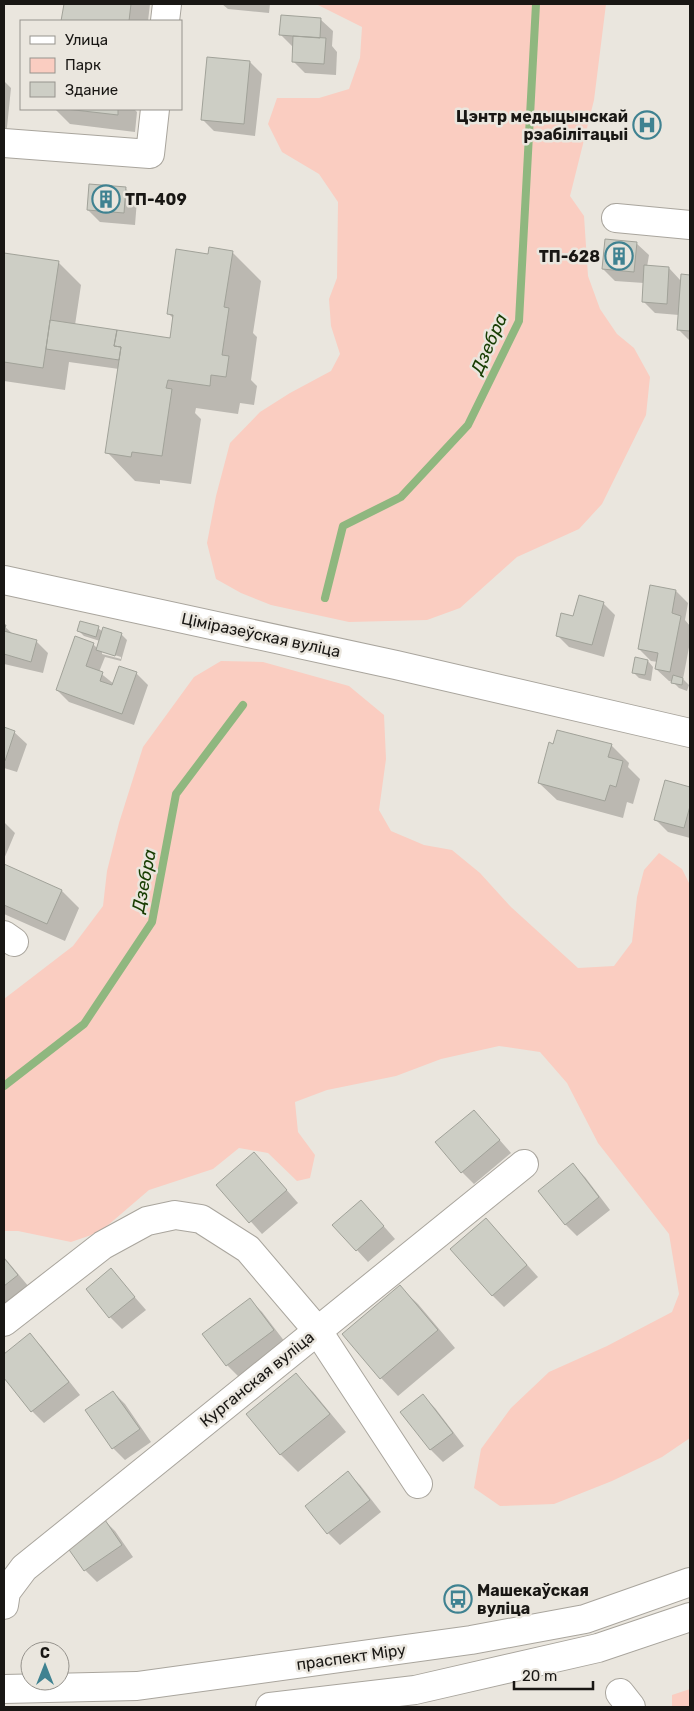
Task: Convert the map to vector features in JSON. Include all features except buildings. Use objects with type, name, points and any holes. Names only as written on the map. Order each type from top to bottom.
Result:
[{"type":"main road","points":[[165,20],[167,4]]},
{"type":"main road","points":[[4,143],[150,154],[155,110]]},
{"type":"main road","points":[[616,218],[690,225]]},
{"type":"main road","name":"Ціміразеўская вуліца","points":[[4,580],[517,692],[690,734]]},
{"type":"main road","name":"Курганская вуліца","points":[[4,1605],[6,1592],[24,1568],[524,1164]]},
{"type":"main road","points":[[4,1322],[103,1245],[147,1222],[175,1215],[201,1219],[248,1249],[317,1330],[418,1484]]},
{"type":"main road","name":"праспект Міру","points":[[4,1689],[137,1686],[471,1640],[585,1620],[690,1582]]},
{"type":"main road","points":[[270,1707],[415,1690],[598,1648],[690,1617]]},
{"type":"green space","points":[[316,4],[606,4],[594,100],[570,196],[584,216],[588,276],[600,309],[617,334],[634,348],[650,377],[646,415],[602,504],[579,529],[517,557],[460,608],[427,620],[349,622],[271,605],[241,593],[216,579],[207,543],[216,496],[230,443],[260,412],[331,371],[340,354],[331,326],[329,299],[337,278],[338,202],[319,174],[282,152],[268,124],[277,98],[319,98],[349,89],[360,58],[362,27]]},
{"type":"green space","points":[[221,661],[263,662],[349,686],[384,715],[386,759],[379,810],[391,831],[424,845],[452,850],[480,873],[511,907],[578,968],[614,966],[632,942],[637,897],[644,870],[659,853],[682,869],[690,885],[690,1438],[662,1457],[612,1481],[554,1504],[500,1506],[474,1488],[481,1449],[511,1408],[549,1372],[607,1346],[672,1312],[679,1294],[669,1234],[598,1143],[567,1083],[540,1052],[499,1046],[441,1059],[396,1076],[327,1090],[295,1102],[298,1132],[315,1155],[310,1178],[297,1181],[268,1153],[239,1148],[213,1169],[149,1190],[100,1232],[71,1242],[18,1231],[4,1231],[4,999],[73,946],[103,906],[107,871],[119,823],[143,747],[194,677]]},
{"type":"green space","points":[[690,1689],[690,1707],[672,1707],[672,1695]]},
{"type":"waterway","name":"Дзебра","points":[[325,598],[343,526],[401,497],[468,425],[519,321],[536,4]]},
{"type":"waterway","name":"Дзебра","points":[[4,1086],[84,1024],[152,922],[176,794],[243,705]]},
{"type":"place","name":"Цэнтр медыцынскай рэабілітацыі","points":[[647,125]]},
{"type":"place","name":"ТП-409","points":[[106,199]]},
{"type":"place","name":"ТП-628","points":[[619,256]]},
{"type":"place","name":"Машекаўская вуліца","points":[[458,1599]]}]
